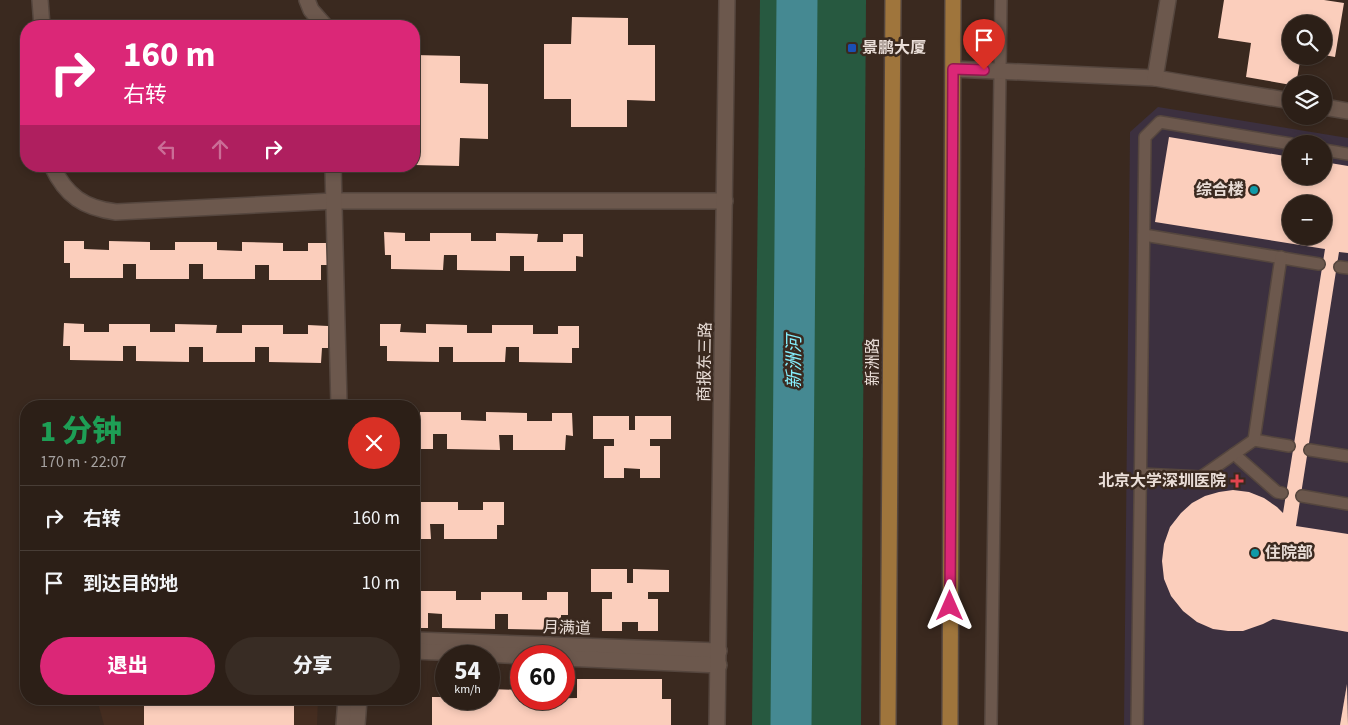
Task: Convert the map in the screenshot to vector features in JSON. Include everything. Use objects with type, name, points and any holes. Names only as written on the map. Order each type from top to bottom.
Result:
[{"type":"main road","name":"新洲路","points":[[888,725],[893,0]]},
{"type":"main road","points":[[950,725],[953,0]]},
{"type":"street","points":[[40,0],[42,20]]},
{"type":"street","points":[[306,0],[319,20]]},
{"type":"street","name":"商报东三路","points":[[717,725],[727,0]]},
{"type":"street","points":[[1155,78],[1168,0]]},
{"type":"street","points":[[953,69],[1155,78],[1282,99]]},
{"type":"street","points":[[1332,108],[1348,111]]},
{"type":"street","points":[[55,172],[67,191],[78,200],[102,210],[116,212],[334,201],[725,201]]},
{"type":"street","points":[[333,172],[339,400]]},
{"type":"street","name":"月满道","points":[[420,640],[719,658]]},
{"type":"street","points":[[420,651],[510,655]]},
{"type":"street","name":"月满道","points":[[575,658],[719,658]]},
{"type":"street","points":[[344,725],[346,705]]},
{"type":"street","points":[[357,725],[359,705]]},
{"type":"lane","points":[[990,725],[1002,0]]},
{"type":"lane","points":[[1137,725],[1145,137],[1160,122],[1282,142]]},
{"type":"lane","points":[[1332,151],[1348,154]]},
{"type":"lane","points":[[1144,235],[1319,264]]},
{"type":"lane","points":[[1254,440],[1281,257]]},
{"type":"lane","points":[[1141,474],[1201,476],[1254,440],[1289,446]]},
{"type":"lane","points":[[1310,450],[1348,456]]},
{"type":"lane","points":[[1234,454],[1277,492],[1282,493]]},
{"type":"lane","points":[[1302,496],[1348,504]]},
{"type":"shaded area","name":"北京大学深圳医院","points":[[1158,107],[1330,135],[1282,135],[1282,185],[1332,185],[1332,135],[1348,138],[1348,725],[1124,725],[1130,132]]},
{"type":"shaded area","points":[[99,705],[318,705],[317,725],[104,725]]},
{"type":"green space","points":[[760,0],[866,0],[861,725],[752,725]]},
{"type":"building","points":[[1224,0],[1324,0],[1344,3],[1335,57],[1332,56],[1332,15],[1282,15],[1282,65],[1299,65],[1298,75],[1282,75],[1282,83],[1246,77],[1251,43],[1218,38]]},
{"type":"building","points":[[572,17],[628,18],[628,45],[655,45],[655,101],[627,100],[627,127],[571,127],[571,99],[544,99],[544,44],[571,44]]},
{"type":"building","points":[[420,55],[460,56],[460,83],[488,84],[488,139],[460,138],[459,166],[420,165]]},
{"type":"building","points":[[1169,137],[1282,156],[1282,185],[1332,185],[1332,163],[1348,166],[1348,253],[1339,252],[1296,526],[1348,534],[1348,632],[1273,619],[1243,631],[1213,629],[1197,622],[1183,611],[1171,596],[1164,579],[1162,561],[1164,544],[1170,527],[1192,503],[1205,496],[1233,490],[1249,492],[1264,498],[1283,513],[1325,249],[1300,245],[1332,245],[1332,195],[1282,195],[1282,242],[1155,222]]},
{"type":"building","points":[[384,232],[405,233],[405,241],[430,241],[430,233],[471,233],[471,241],[496,241],[496,233],[538,234],[537,242],[563,242],[563,234],[583,234],[583,257],[576,256],[576,271],[524,271],[524,256],[510,256],[510,271],[457,270],[457,255],[444,255],[443,270],[391,269],[391,255],[385,255]]},
{"type":"building","points":[[64,241],[84,241],[84,249],[109,250],[109,241],[150,242],[150,250],[175,250],[175,242],[217,242],[217,250],[242,251],[242,242],[283,243],[283,251],[308,251],[308,243],[328,243],[328,265],[321,265],[321,280],[269,280],[269,265],[255,265],[255,279],[203,279],[203,264],[189,264],[189,279],[136,279],[136,264],[123,264],[123,278],[70,278],[70,263],[64,263]]},
{"type":"building","points":[[64,323],[84,324],[84,332],[109,332],[109,324],[150,324],[150,332],[175,332],[175,324],[217,325],[216,333],[242,333],[242,325],[283,325],[283,334],[308,334],[308,325],[328,326],[328,348],[322,348],[321,363],[269,362],[269,347],[255,347],[255,362],[203,362],[203,347],[189,347],[189,362],[136,361],[136,346],[123,346],[123,361],[70,360],[70,346],[63,346]]},
{"type":"building","points":[[380,324],[401,324],[400,332],[426,333],[426,324],[467,325],[467,333],[492,333],[492,325],[533,325],[533,334],[558,334],[558,326],[579,326],[579,348],[572,348],[572,363],[519,362],[519,347],[506,347],[505,362],[453,362],[453,347],[439,347],[439,362],[387,361],[387,346],[380,346]]},
{"type":"building","points":[[420,412],[461,412],[461,420],[486,421],[486,412],[527,413],[527,421],[552,421],[552,413],[572,413],[573,436],[566,435],[565,450],[513,450],[513,435],[499,435],[500,450],[447,449],[447,434],[433,434],[433,449],[420,449]]},
{"type":"building","points":[[593,416],[629,416],[629,430],[635,430],[635,416],[671,416],[671,439],[650,439],[650,446],[660,446],[660,478],[640,478],[640,469],[624,468],[624,478],[604,478],[604,446],[614,446],[614,439],[593,439]]},
{"type":"building","points":[[420,502],[458,502],[458,510],[483,510],[483,502],[504,502],[504,525],[497,525],[497,539],[444,539],[444,524],[430,524],[431,539],[420,539]]},
{"type":"building","points":[[591,569],[627,569],[627,583],[633,583],[633,569],[669,570],[669,592],[648,592],[648,599],[658,599],[658,631],[638,631],[638,622],[622,622],[622,631],[602,631],[602,599],[612,599],[612,592],[591,592]]},
{"type":"building","points":[[420,591],[456,591],[456,600],[481,600],[481,592],[522,592],[522,600],[547,600],[547,592],[568,592],[568,615],[561,615],[561,630],[508,629],[508,614],[495,614],[495,629],[442,628],[442,614],[428,613],[428,628],[420,628]]},
{"type":"building","points":[[577,679],[662,679],[662,699],[671,699],[671,725],[432,725],[432,697],[435,697],[435,710],[500,710],[500,689],[510,690],[510,710],[575,710],[575,698],[577,698]]},
{"type":"building","points":[[1347,684],[1348,725],[1340,725]]},
{"type":"building","points":[[144,705],[294,705],[294,725],[144,725]]},
{"type":"waterway","name":"新洲河","points":[[791,725],[797,0]]},
{"type":"place","name":"景鹏大厦","points":[[852,48]]},
{"type":"place","name":"综合楼","points":[[1254,190]]},
{"type":"place","name":"北京大学深圳医院","points":[[1237,481]]},
{"type":"place","name":"住院部","points":[[1255,553]]},
{"type":"route","points":[[950,606],[953,69],[984,70]]}]
